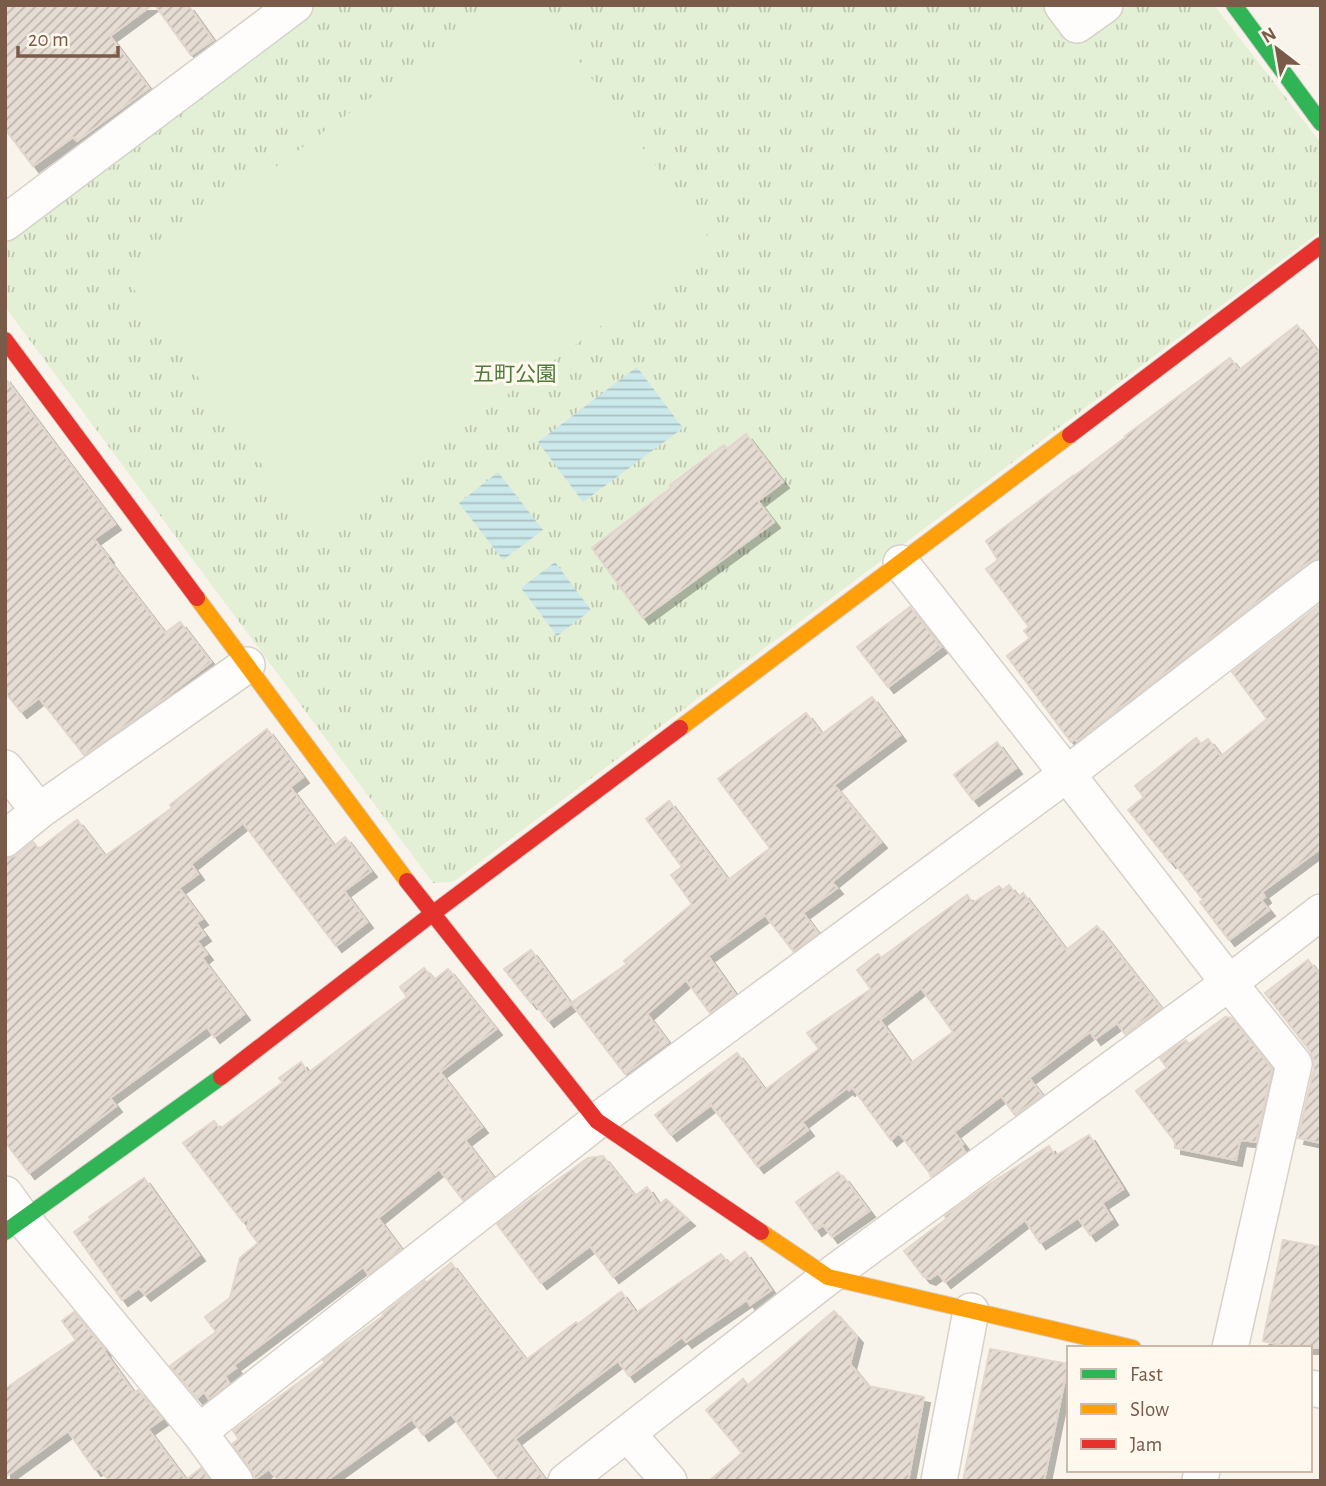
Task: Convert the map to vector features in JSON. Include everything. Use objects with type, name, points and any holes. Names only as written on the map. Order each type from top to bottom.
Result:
[{"type":"street","points":[[5,223],[295,5]]},
{"type":"street","points":[[1062,5],[1077,25],[1105,5]]},
{"type":"street","points":[[1234,5],[1321,123]]},
{"type":"street","points":[[235,1481],[199,1432],[11,1215],[238,1065],[432,914],[1321,245]]},
{"type":"street","points":[[5,340],[432,914],[597,1121],[828,1277],[1124,1346]]},
{"type":"street","points":[[901,563],[1294,1064],[1230,1346]]},
{"type":"street","points":[[199,1432],[597,1121],[1067,774],[1321,578]]},
{"type":"street","points":[[5,839],[39,811],[247,665]]},
{"type":"street","points":[[5,768],[39,811]]},
{"type":"street","points":[[566,1481],[828,1277],[1229,983],[1321,912]]},
{"type":"street","points":[[939,1481],[971,1311]]},
{"type":"street","points":[[628,1434],[669,1481]]},
{"type":"green space","name":"五町公園","points":[[311,5],[1214,5],[1321,143],[1321,231],[453,882],[433,883],[5,307],[5,238]]},
{"type":"green space","points":[[497,5],[538,5],[713,244],[314,536],[125,277]]},
{"type":"water","points":[[637,367],[683,428],[583,502],[538,442]]},
{"type":"water","points":[[498,472],[543,530],[503,560],[459,503]]},
{"type":"water","points":[[555,562],[591,610],[557,636],[521,588]]},
{"type":"building","points":[[5,5],[152,5],[110,36],[149,88],[77,141],[73,137],[33,166],[5,129]]},
{"type":"building","points":[[155,5],[188,5],[213,40],[191,55]]},
{"type":"building","points":[[1297,325],[1321,356],[1321,558],[1309,562],[1077,741],[1075,739],[1071,742],[1007,656],[1030,638],[1024,631],[1029,627],[986,569],[998,560],[986,541],[1230,358],[1239,370]]},
{"type":"building","points":[[5,378],[115,524],[94,539],[107,558],[165,633],[180,622],[211,662],[84,755],[39,698],[21,712],[5,692]]},
{"type":"building","points":[[746,434],[783,482],[758,501],[774,522],[643,618],[592,548],[724,445],[727,449]]},
{"type":"building","points":[[1321,604],[1321,848],[1262,892],[1265,897],[1261,900],[1269,910],[1229,940],[1172,860],[1170,862],[1128,810],[1144,797],[1135,786],[1196,738],[1201,744],[1208,739],[1221,756],[1267,719],[1232,672]]},
{"type":"building","points":[[910,607],[941,647],[888,687],[857,647]]},
{"type":"building","points":[[872,697],[900,735],[834,785],[881,842],[832,882],[837,888],[803,913],[818,933],[793,951],[765,915],[708,956],[735,994],[710,1013],[686,980],[647,1014],[668,1042],[625,1074],[571,1003],[627,964],[624,961],[692,904],[671,875],[682,867],[646,819],[669,801],[728,880],[769,847],[718,779],[806,713],[822,734]]},
{"type":"building","points":[[267,729],[303,777],[290,787],[334,846],[345,837],[371,871],[344,891],[367,922],[336,946],[243,823],[191,864],[198,874],[179,888],[202,919],[196,923],[205,935],[197,941],[207,954],[202,958],[244,1014],[214,1037],[207,1027],[110,1098],[116,1106],[29,1173],[5,1142],[5,859],[17,855],[33,842],[39,849],[77,820],[105,856],[172,808],[170,805]]},
{"type":"building","points":[[997,742],[1016,768],[973,800],[954,775]]},
{"type":"building","points":[[1009,885],[1018,897],[1023,893],[1066,950],[1097,926],[1161,1008],[1125,1034],[1117,1023],[1095,1039],[1090,1032],[1029,1078],[1042,1095],[1015,1115],[1001,1096],[954,1132],[963,1144],[961,1146],[965,1152],[930,1177],[899,1133],[891,1140],[852,1087],[802,1122],[808,1130],[758,1167],[711,1105],[671,1135],[655,1115],[737,1053],[765,1090],[819,1049],[807,1033],[871,989],[857,970],[878,954],[881,958],[967,895],[973,903],[999,886],[1003,890]],"holes":[[[921,988],[953,1032],[911,1063],[880,1020]]]},
{"type":"building","points":[[531,950],[571,1004],[548,1021],[504,969]]},
{"type":"building","points":[[1308,960],[1321,976],[1321,1143],[1298,1138],[1314,1068],[1313,1059],[1310,1051],[1265,993]]},
{"type":"building","points":[[424,968],[434,980],[448,969],[496,1029],[440,1072],[482,1127],[465,1140],[493,1177],[463,1200],[439,1169],[378,1218],[401,1249],[368,1274],[363,1267],[234,1365],[236,1368],[225,1376],[229,1383],[209,1399],[204,1392],[197,1398],[170,1366],[216,1332],[205,1317],[230,1298],[240,1258],[258,1243],[247,1228],[250,1217],[243,1222],[183,1143],[214,1121],[220,1129],[283,1082],[279,1078],[301,1062],[308,1073],[407,997],[400,987]]},
{"type":"building","points":[[1225,1017],[1232,1018],[1272,1069],[1256,1142],[1240,1140],[1236,1160],[1175,1148],[1175,1142],[1136,1091],[1167,1068],[1160,1058],[1186,1040],[1189,1044]]},
{"type":"building","points":[[1089,1135],[1123,1189],[1102,1203],[1112,1219],[1090,1235],[1078,1218],[1040,1243],[1025,1220],[945,1282],[938,1273],[930,1279],[924,1277],[904,1251],[946,1219],[945,1216],[1049,1146],[1055,1156]]},
{"type":"building","points":[[603,1156],[635,1196],[647,1187],[659,1205],[666,1199],[689,1220],[613,1277],[590,1246],[541,1283],[497,1224],[588,1158]]},
{"type":"building","points":[[838,1172],[869,1211],[832,1237],[823,1225],[816,1230],[796,1202]]},
{"type":"building","points":[[144,1178],[199,1255],[145,1295],[139,1288],[122,1300],[74,1232],[91,1220],[89,1217]]},
{"type":"building","points":[[1283,1240],[1321,1247],[1321,1348],[1287,1346],[1263,1341]]},
{"type":"building","points":[[745,1252],[771,1290],[750,1305],[747,1300],[686,1342],[682,1337],[629,1376],[618,1361],[515,1439],[546,1481],[500,1481],[451,1414],[423,1435],[412,1419],[326,1481],[278,1481],[269,1469],[255,1479],[251,1469],[232,1444],[239,1439],[233,1431],[325,1363],[323,1360],[451,1263],[526,1360],[621,1292],[636,1313],[721,1254],[729,1264]]},
{"type":"building","points":[[834,1311],[857,1337],[850,1364],[868,1386],[924,1397],[908,1481],[709,1481],[742,1453],[706,1410],[743,1379],[748,1385]]},
{"type":"building","points":[[74,1312],[105,1350],[134,1393],[138,1390],[162,1419],[148,1429],[186,1480],[201,1468],[210,1481],[109,1481],[99,1468],[95,1470],[68,1431],[5,1477],[5,1389],[76,1340],[62,1321]]},
{"type":"building","points":[[990,1349],[1067,1364],[1044,1481],[963,1481]]},
{"type":"traffic: fast","points":[[1234,5],[1321,123]]},
{"type":"traffic: fast","points":[[5,1232],[221,1077]]},
{"type":"traffic: slow","points":[[680,728],[1070,435]]},
{"type":"traffic: slow","points":[[197,598],[407,881]]},
{"type":"traffic: slow","points":[[761,1232],[828,1277],[1124,1346]]},
{"type":"traffic: jam","points":[[1070,435],[1321,245]]},
{"type":"traffic: jam","points":[[5,340],[197,598]]},
{"type":"traffic: jam","points":[[221,1077],[680,728]]},
{"type":"traffic: jam","points":[[407,881],[597,1121],[761,1232]]}]
